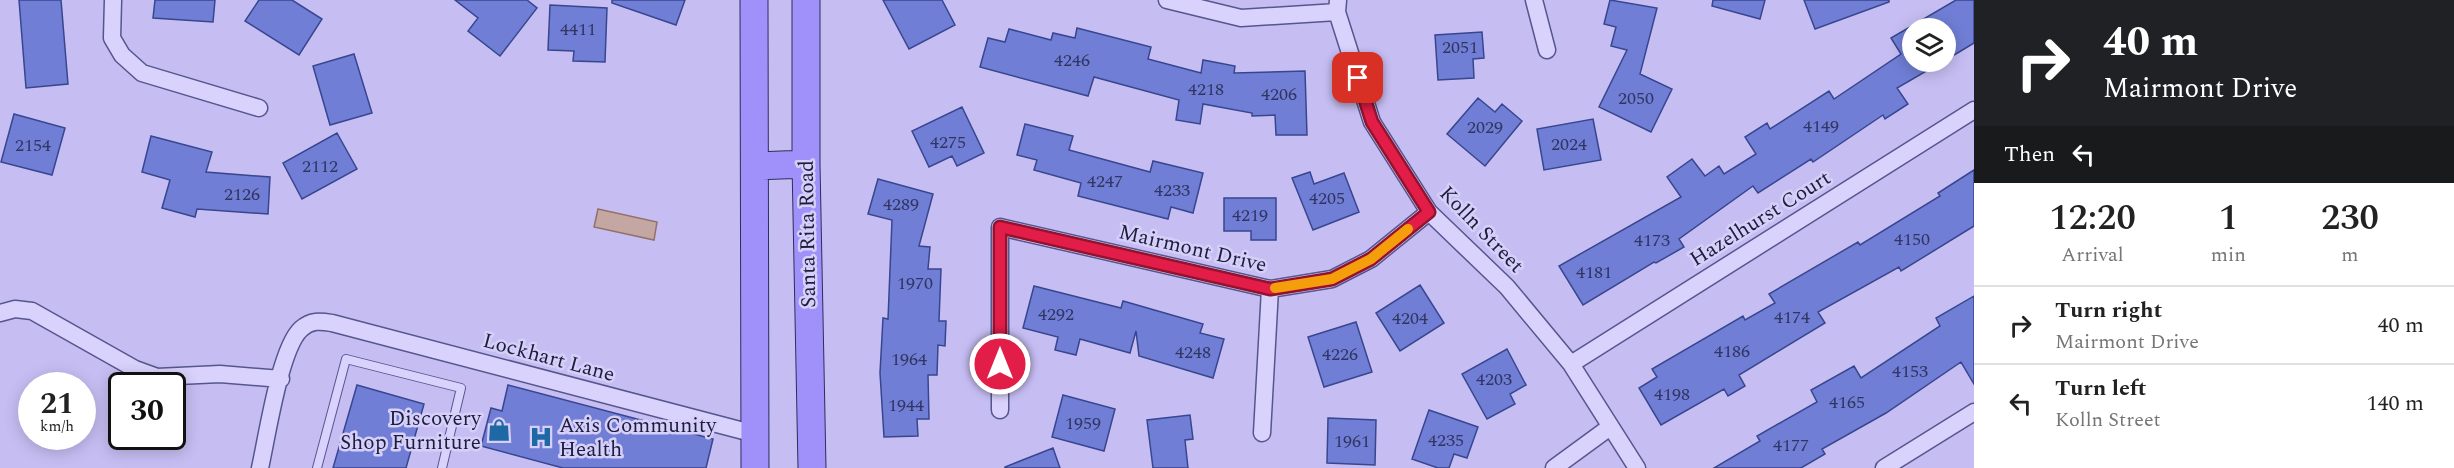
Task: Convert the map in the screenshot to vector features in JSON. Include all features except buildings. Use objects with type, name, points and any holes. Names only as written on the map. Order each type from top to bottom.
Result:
[{"type":"main road","points":[[754,0],[754,434],[756,466]]},
{"type":"main road","name":"Santa Rita Road","points":[[806,0],[806,164],[812,468]]},
{"type":"main road","points":[[755,166],[806,164]]},
{"type":"street","points":[[113,0],[111,38],[122,55],[142,73],[259,108]]},
{"type":"street","points":[[1167,0],[1241,18],[1338,6]]},
{"type":"street","points":[[1533,0],[1547,50]]},
{"type":"street","name":"Kolln Street","points":[[1338,6],[1372,122],[1429,212],[1507,287],[1571,364],[1637,468]]},
{"type":"street","name":"Hazelhurst Court","points":[[1571,364],[1974,110]]},
{"type":"street","name":"Mairmont Drive","points":[[1000,410],[1000,227],[1270,289],[1332,279],[1371,259],[1429,212]]},
{"type":"street","points":[[1262,433],[1270,289]]},
{"type":"street","points":[[0,313],[15,309],[32,311],[135,369],[157,377],[220,374],[281,379],[260,468]]},
{"type":"street","name":"Lockhart Lane","points":[[281,379],[286,354],[301,329],[314,321],[332,322],[754,434]]},
{"type":"street","points":[[1884,468],[1974,412]]},
{"type":"street","points":[[1554,468],[1610,427]]},
{"type":"lane","points":[[317,468],[346,359],[461,388],[442,468]]},
{"type":"shaded area","points":[[598,209],[657,222],[654,240],[594,227]]},
{"type":"slow traffic","points":[[1275,288],[1332,279],[1371,259],[1408,229]]},
{"type":"place","name":"Discovery Shop Furniture","points":[[499,430]]},
{"type":"place","name":"Axis Community Health","points":[[541,437]]},
{"type":"route","points":[[1000,364],[1000,227],[1270,289],[1332,279],[1371,259],[1429,212],[1372,122],[1358,78]]}]
